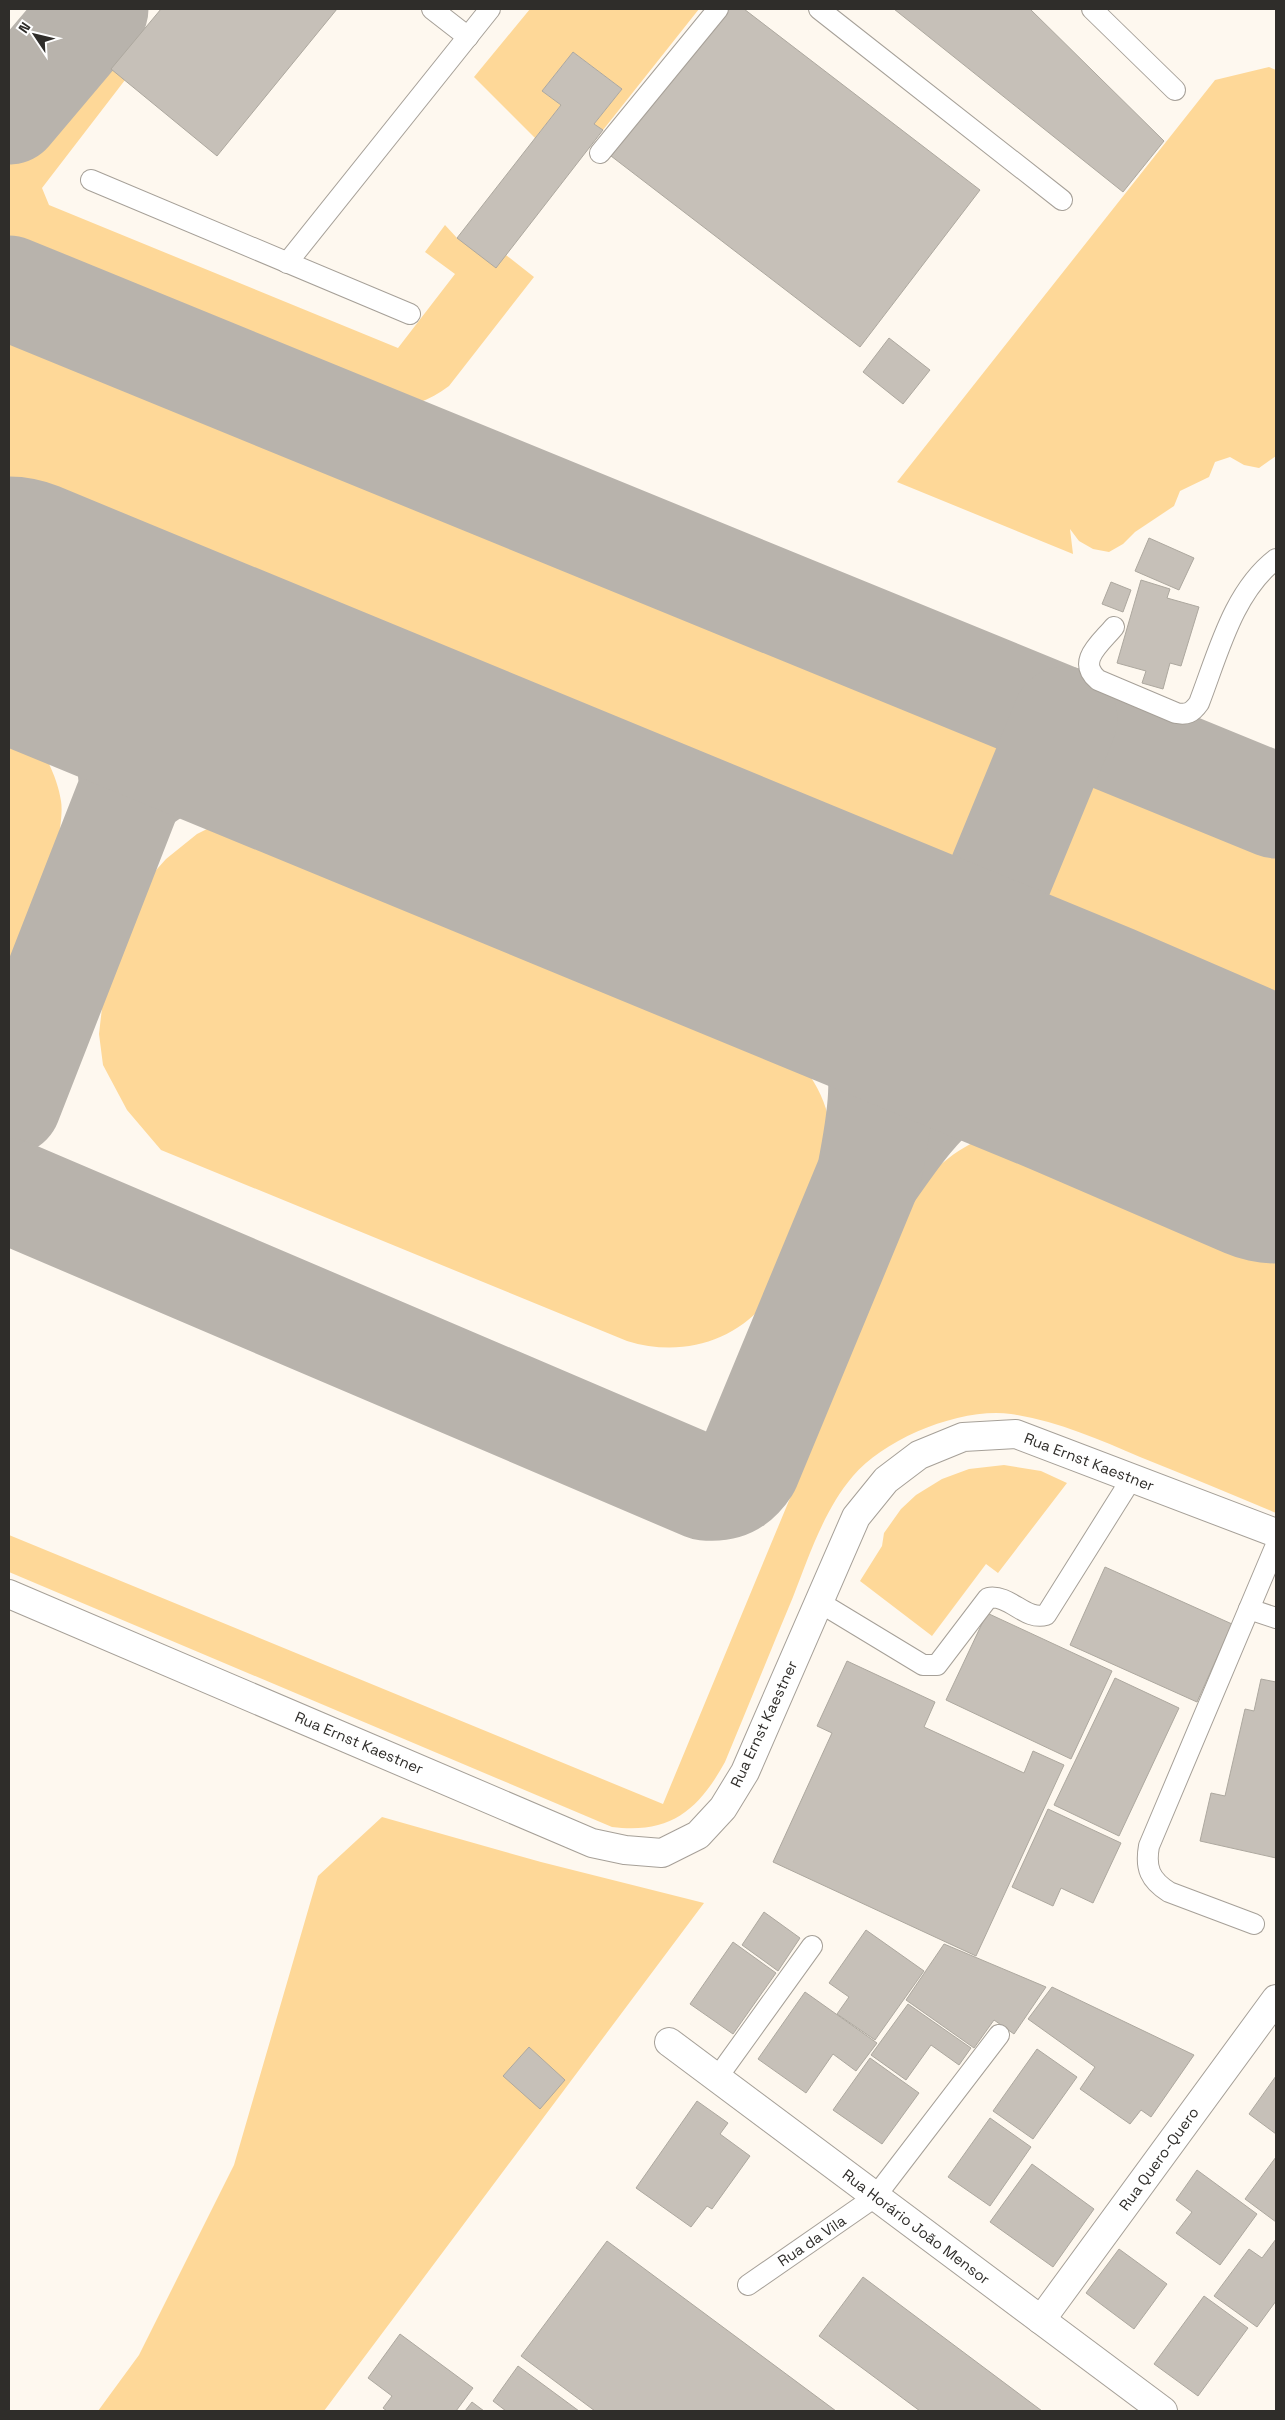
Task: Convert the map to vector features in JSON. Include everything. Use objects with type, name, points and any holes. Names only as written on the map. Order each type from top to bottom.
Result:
[{"type":"street","name":"Rua Ernst Kaestner","points":[[9,1594],[592,1843],[625,1850],[662,1853],[698,1835],[724,1808],[745,1772],[856,1517],[886,1480],[919,1455],[963,1437],[1016,1434],[1276,1533]]},
{"type":"street","name":"Rua Quero-Quero","points":[[1041,2320],[1276,1999]]},
{"type":"street","name":"Rua Horário João Mensor","points":[[669,2042],[1162,2411]]},
{"type":"lane","points":[[432,9],[468,37]]},
{"type":"lane","points":[[287,263],[490,9]]},
{"type":"lane","points":[[600,154],[718,9]]},
{"type":"lane","points":[[819,9],[1062,200]]},
{"type":"lane","points":[[1092,9],[1175,90]]},
{"type":"lane","points":[[91,180],[410,314]]},
{"type":"lane","points":[[1114,628],[1092,653],[1088,662],[1090,673],[1098,680],[1176,713],[1185,714],[1194,711],[1199,703],[1230,624],[1250,584],[1263,569],[1276,559]]},
{"type":"lane","points":[[819,1602],[923,1665],[936,1665],[988,1598],[1001,1598],[1032,1615],[1040,1617],[1046,1615],[1132,1478]]},
{"type":"lane","points":[[1254,1924],[1169,1892],[1157,1884],[1149,1873],[1147,1859],[1149,1846],[1276,1545]]},
{"type":"lane","points":[[1249,1609],[1276,1618]]},
{"type":"lane","points":[[717,2078],[812,1946]]},
{"type":"lane","name":"Rua da Vila","points":[[748,2285],[875,2198],[999,2035]]},
{"type":"shaded area","points":[[530,9],[699,9],[603,130],[594,124],[622,89],[573,52],[542,91],[561,105],[535,138],[474,77]]},
{"type":"shaded area","points":[[116,22],[137,38],[111,68],[125,80],[42,188],[49,205],[398,348],[455,274],[425,252],[445,225],[457,238],[506,255],[534,277],[449,386],[434,396],[419,402],[385,410],[9,255],[9,143],[98,39]]},
{"type":"shaded area","points":[[1269,67],[1276,70],[1276,456],[1259,468],[1244,465],[1230,457],[1215,462],[1209,477],[1180,491],[1174,506],[1135,532],[1123,544],[1109,552],[1093,549],[1079,541],[1070,529],[1073,554],[897,482],[1215,80]]},
{"type":"shaded area","points":[[9,318],[1000,722],[1004,730],[1001,790],[967,875],[961,882],[938,895],[9,515]]},
{"type":"shaded area","points":[[9,705],[34,737],[48,762],[58,788],[61,801],[61,815],[50,877],[37,921],[25,953],[9,978]]},
{"type":"shaded area","points":[[1107,771],[1118,773],[1276,836],[1276,1034],[1041,942],[1033,930],[1026,912],[1025,896],[1038,851],[1052,823],[1070,798],[1093,778]]},
{"type":"shaded area","points":[[262,818],[339,833],[746,1005],[783,1042],[805,1069],[823,1099],[829,1126],[822,1164],[806,1211],[775,1290],[758,1311],[725,1335],[707,1342],[668,1348],[627,1341],[161,1150],[127,1110],[103,1065],[99,1034],[103,999],[149,878],[166,859],[197,834],[227,819]]},
{"type":"shaded area","points":[[1025,1134],[1072,1139],[1276,1224],[1276,1513],[1093,1437],[1028,1417],[991,1413],[970,1415],[926,1428],[904,1438],[884,1449],[853,1476],[825,1518],[725,1762],[704,1794],[680,1816],[650,1827],[612,1827],[9,1572],[9,1535],[663,1804],[810,1450],[803,1455],[905,1202],[933,1172],[965,1147],[994,1135]]},
{"type":"shaded area","points":[[1004,1465],[1041,1471],[1067,1483],[998,1573],[986,1564],[932,1636],[860,1581],[882,1546],[884,1533],[901,1509],[916,1495],[942,1479],[969,1469]]},
{"type":"shaded area","points":[[382,1817],[541,1862],[704,1903],[324,2411],[98,2411],[139,2355],[234,2165],[318,1876]]},
{"type":"building","points":[[161,9],[337,9],[217,156],[111,69]]},
{"type":"building","points":[[724,9],[744,9],[980,190],[860,347],[611,156]]},
{"type":"building","points":[[894,9],[1030,9],[1164,141],[1123,192]]},
{"type":"building","points":[[573,52],[622,89],[594,124],[603,130],[496,268],[457,238],[561,105],[542,91]]},
{"type":"building","points":[[889,338],[930,370],[903,404],[863,372]]},
{"type":"building","points":[[1149,538],[1194,558],[1179,590],[1135,571]]},
{"type":"building","points":[[1141,580],[1170,589],[1167,598],[1199,607],[1181,666],[1170,663],[1163,689],[1142,683],[1146,671],[1117,663]]},
{"type":"building","points":[[1111,582],[1131,590],[1123,612],[1102,604]]},
{"type":"building","points":[[1105,1567],[1232,1624],[1197,1702],[1070,1645]]},
{"type":"building","points":[[987,1613],[1112,1671],[1071,1759],[946,1700]]},
{"type":"building","points":[[847,1661],[935,1702],[924,1727],[1024,1773],[1033,1751],[1064,1765],[976,1956],[773,1862],[832,1733],[817,1726]]},
{"type":"building","points":[[1115,1678],[1179,1708],[1119,1836],[1054,1805]]},
{"type":"building","points":[[1261,1679],[1276,1682],[1276,1858],[1200,1841],[1211,1793],[1225,1796],[1245,1709],[1254,1711]]},
{"type":"building","points":[[1048,1809],[1121,1843],[1093,1903],[1061,1888],[1053,1906],[1012,1887]]},
{"type":"building","points":[[764,1912],[800,1938],[778,1971],[742,1945]]},
{"type":"building","points":[[866,1930],[924,1971],[875,2040],[837,2014],[849,1997],[829,1983]]},
{"type":"building","points":[[733,1942],[776,1973],[733,2034],[690,2004]]},
{"type":"building","points":[[944,1944],[1046,1987],[1014,2034],[994,2020],[974,2048],[906,2000]]},
{"type":"building","points":[[1052,1987],[1194,2055],[1151,2117],[1141,2110],[1130,2124],[1080,2089],[1095,2067],[1028,2019]]},
{"type":"building","points":[[805,1992],[877,2043],[856,2071],[833,2054],[806,2093],[758,2059]]},
{"type":"building","points":[[908,2004],[971,2048],[959,2065],[931,2045],[906,2080],[871,2055]]},
{"type":"building","points":[[529,2047],[565,2080],[540,2109],[503,2076]]},
{"type":"building","points":[[1037,2049],[1077,2077],[1033,2139],[993,2111]]},
{"type":"building","points":[[870,2058],[919,2093],[882,2144],[833,2110]]},
{"type":"building","points":[[1276,2076],[1276,2134],[1249,2114]]},
{"type":"building","points":[[697,2101],[728,2123],[720,2134],[750,2156],[712,2209],[707,2206],[691,2227],[636,2188]]},
{"type":"building","points":[[990,2118],[1031,2147],[990,2206],[948,2177]]},
{"type":"building","points":[[1276,2157],[1276,2222],[1245,2199]]},
{"type":"building","points":[[1032,2164],[1094,2209],[1053,2267],[990,2222]]},
{"type":"building","points":[[1197,2170],[1257,2214],[1220,2265],[1176,2233],[1192,2212],[1176,2200]]},
{"type":"building","points":[[1276,2239],[1276,2301],[1257,2327],[1214,2296],[1249,2249],[1262,2258]]},
{"type":"building","points":[[607,2241],[836,2411],[595,2411],[521,2356]]},
{"type":"building","points":[[1119,2249],[1167,2284],[1134,2329],[1086,2293]]},
{"type":"building","points":[[863,2277],[1042,2411],[920,2411],[819,2336]]},
{"type":"building","points":[[1204,2296],[1248,2328],[1198,2396],[1154,2364]]},
{"type":"building","points":[[400,2334],[473,2388],[456,2411],[387,2411],[383,2408],[392,2396],[368,2378]]},
{"type":"building","points":[[518,2366],[579,2411],[506,2411],[493,2401]]},
{"type":"building","points":[[472,2402],[484,2411],[465,2411]]},
{"type":"taxiway","points":[[9,112],[96,9]]},
{"type":"taxiway","points":[[9,288],[1276,806]]},
{"type":"taxiway","points":[[9,1103],[132,788],[127,746],[114,711],[105,694],[83,663],[45,622]]},
{"type":"taxiway","points":[[794,931],[860,953],[876,956],[893,956],[924,950],[953,935],[966,925],[983,908],[995,889],[1065,719]]},
{"type":"taxiway","points":[[132,788],[177,759],[223,741],[246,736],[271,734],[325,738]]},
{"type":"taxiway","points":[[9,1191],[705,1488],[724,1487],[735,1482],[748,1467],[869,1175],[879,1115],[881,1076],[879,1057],[871,1016],[862,989],[844,966],[794,931]]},
{"type":"taxiway","points":[[869,1175],[913,1115],[947,1083],[967,1070],[990,1061],[1015,1055],[1084,1050]]},
{"type":"taxiway","points":[[1220,1109],[1265,1123],[1276,1124]]},
{"type":"runway","points":[[9,607],[1084,1050],[1276,1133]]}]
